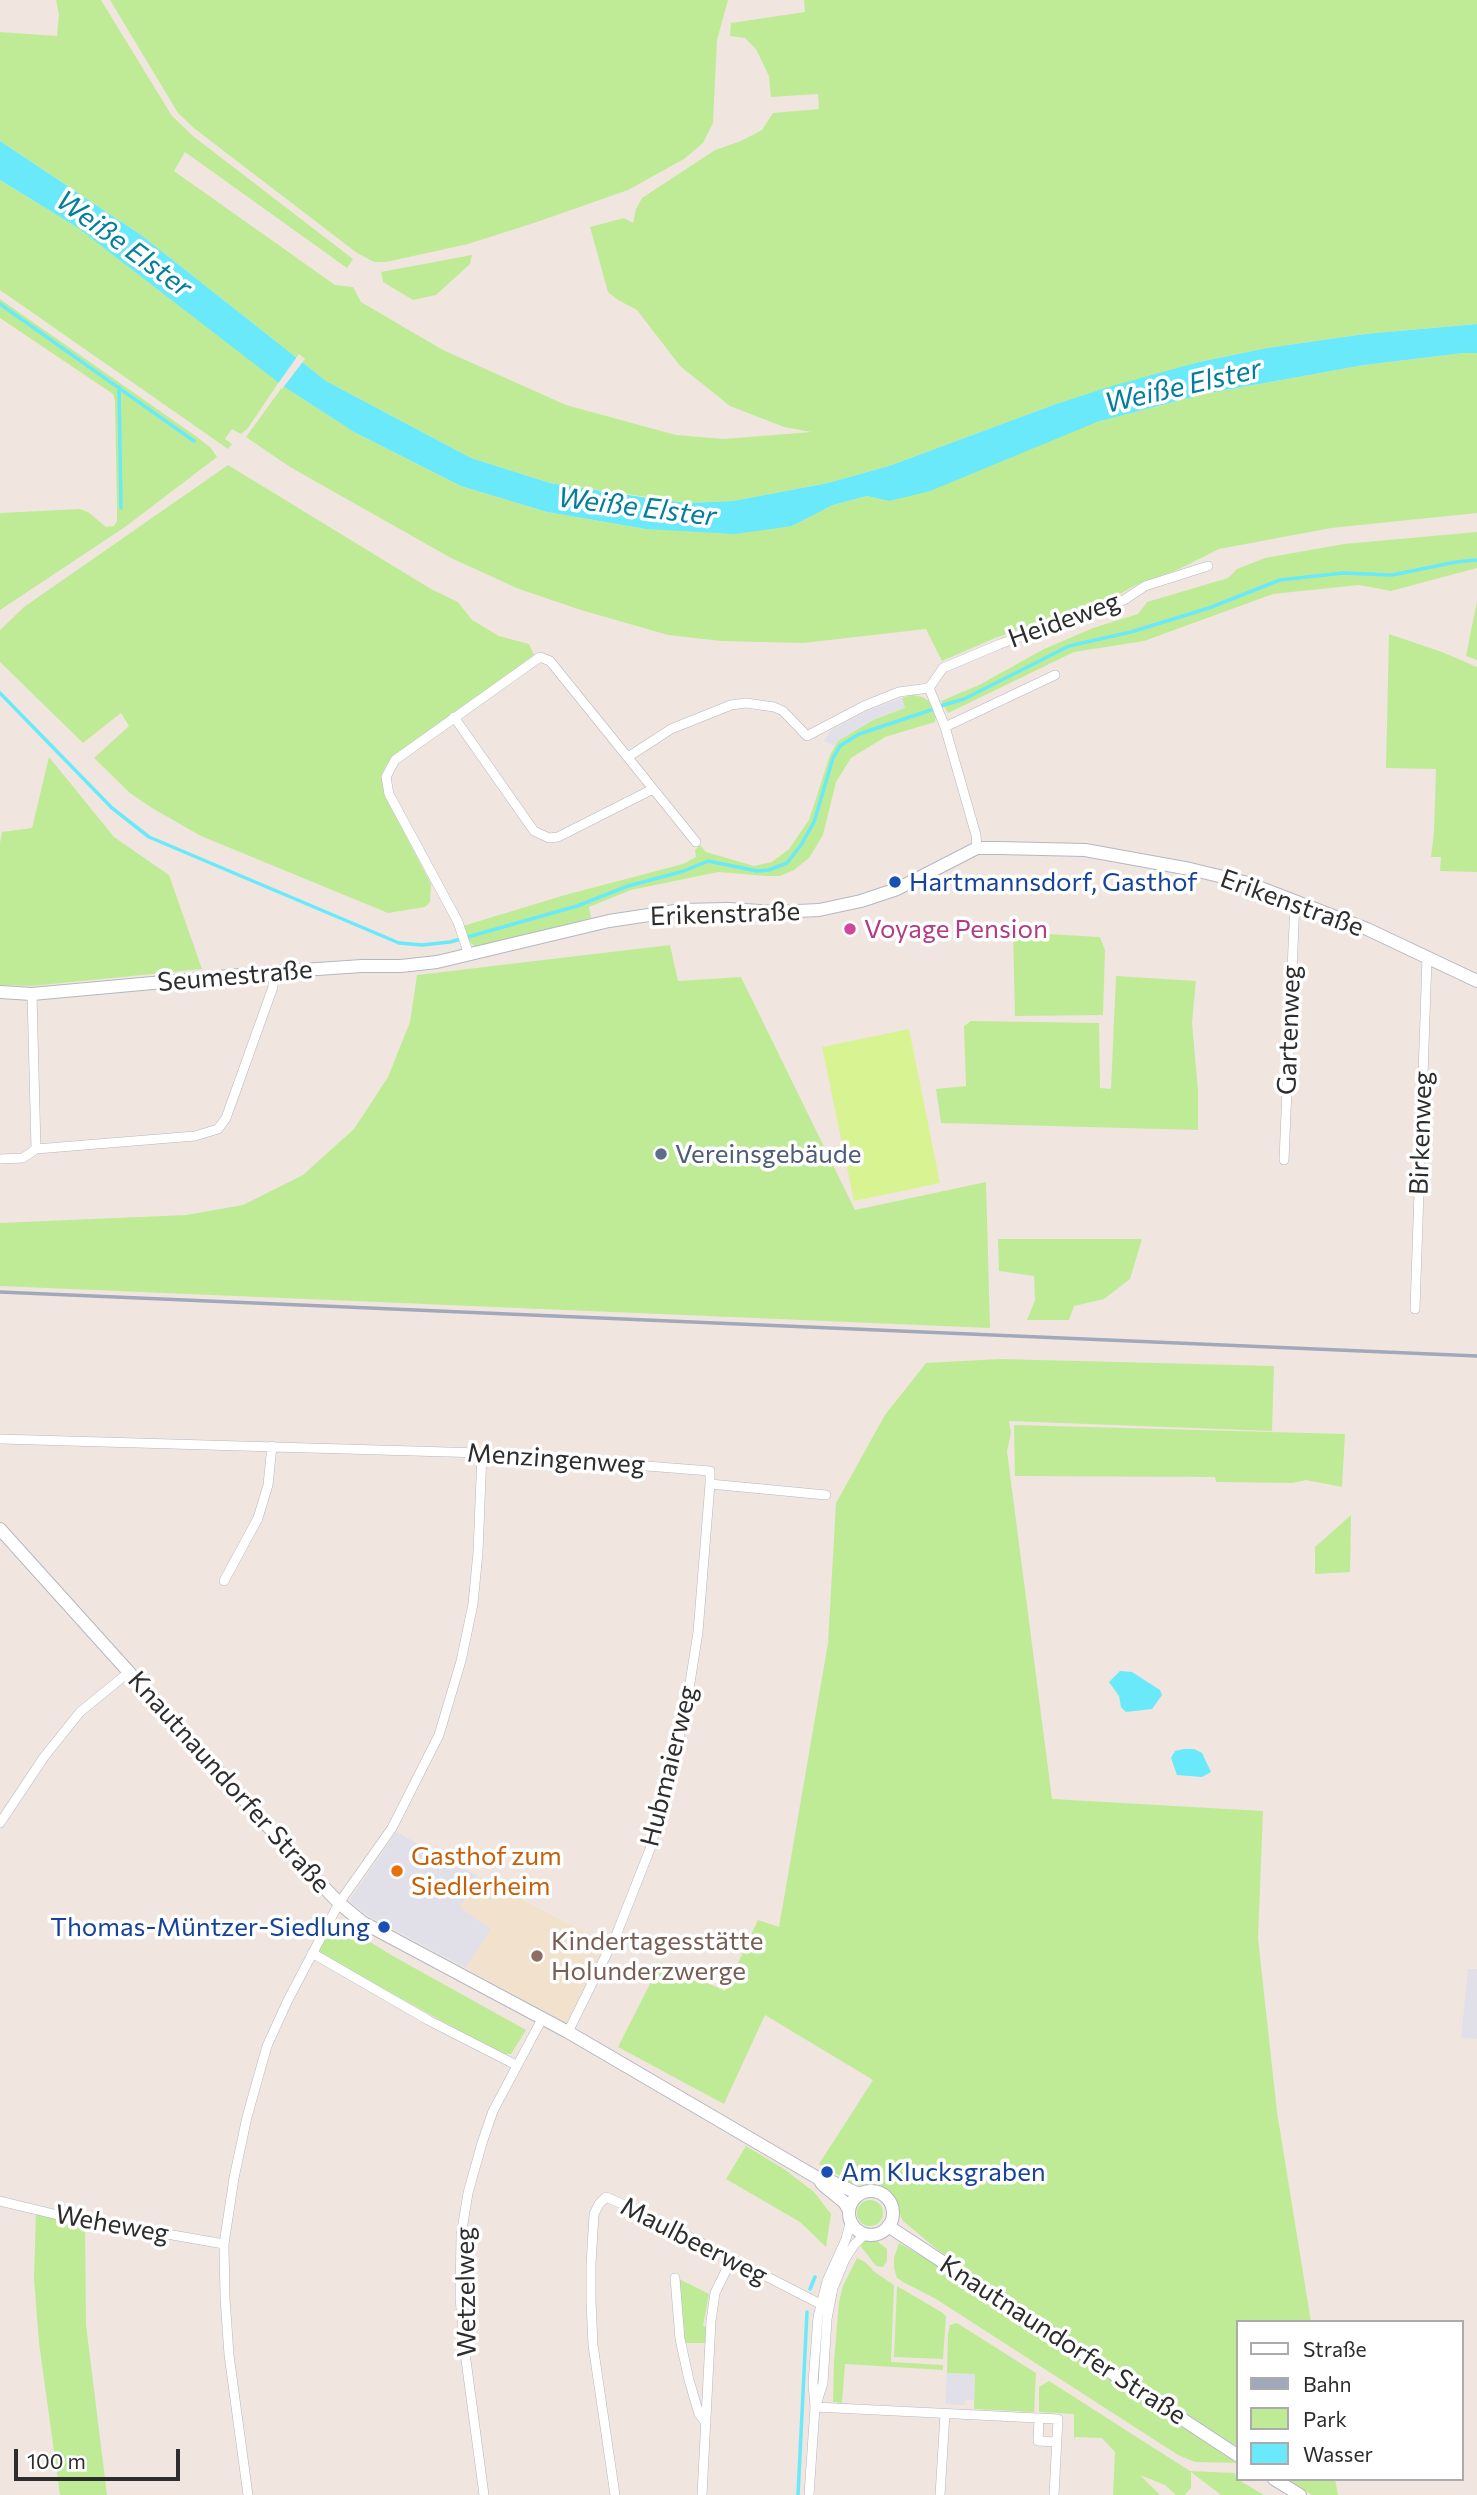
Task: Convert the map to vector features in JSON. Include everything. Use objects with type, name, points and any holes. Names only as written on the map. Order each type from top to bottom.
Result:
[{"type":"main road","name":"Erikenstraße","points":[[609,922],[682,910],[820,910],[861,901],[897,889],[977,848],[1085,850],[1190,869],[1248,883],[1367,929],[1477,981]]},
{"type":"main road","name":"Seumestraße","points":[[0,992],[32,994],[273,972],[437,962],[467,949],[609,922]]},
{"type":"main road","name":"Knautnaundorfer Straße","points":[[0,1530],[339,1903],[362,1922],[568,2032],[819,2179],[844,2202],[850,2215]]},
{"type":"main road","name":"Knautnaundorfer Straße","points":[[819,2179],[826,2179],[859,2194]]},
{"type":"main road","points":[[873,2191],[887,2198],[893,2215],[882,2232],[870,2234],[859,2231],[850,2215],[853,2200],[859,2194],[873,2191]]},
{"type":"main road","name":"Knautnaundorfer Straße","points":[[888,2226],[1236,2454]]},
{"type":"main road","points":[[1277,2481],[1300,2495]]},
{"type":"street","name":"Heideweg","points":[[929,688],[943,668],[1000,644],[1124,600],[1145,586],[1208,566]]},
{"type":"street","points":[[467,949],[461,929],[389,794],[386,777],[395,760],[540,657],[550,661],[696,842]]},
{"type":"street","name":"Heideweg","points":[[945,727],[1055,675]]},
{"type":"street","points":[[628,757],[671,729],[731,705],[746,703],[774,707],[783,712],[807,736],[864,706],[899,692],[929,688],[945,727],[976,835],[977,848]]},
{"type":"street","points":[[454,718],[534,831],[549,838],[558,837],[653,789]]},
{"type":"street","name":"Gartenweg","points":[[1284,1160],[1295,900]]},
{"type":"street","name":"Birkenweg","points":[[1415,1309],[1427,958]]},
{"type":"street","points":[[0,1159],[23,1158],[36,1149],[195,1136],[218,1129],[226,1118],[273,987],[273,972]]},
{"type":"street","points":[[32,994],[36,1149]]},
{"type":"street","name":"Menzingenweg","points":[[0,1439],[482,1453],[710,1471],[710,1484],[826,1495]]},
{"type":"street","points":[[224,1581],[258,1518],[268,1485],[272,1446]]},
{"type":"street","points":[[248,2495],[229,2355],[224,2244],[247,2116],[267,2046],[312,1953],[339,1903],[392,1828],[439,1735],[461,1661],[472,1604],[478,1552],[482,1453]]},
{"type":"street","name":"Hubmaierweg","points":[[568,2032],[617,1933],[650,1849],[674,1762],[698,1632],[710,1484]]},
{"type":"street","points":[[0,1823],[44,1757],[80,1712],[129,1672]]},
{"type":"street","points":[[312,1953],[428,2020],[516,2065]]},
{"type":"street","name":"Wetzelweg","points":[[484,2495],[461,2310],[461,2236],[468,2193],[482,2143],[516,2065],[542,2019]]},
{"type":"street","name":"Maulbeerweg","points":[[615,2495],[593,2345],[591,2264],[594,2214],[606,2197],[732,2258],[824,2307]]},
{"type":"street","name":"Weheweg","points":[[0,2201],[58,2215],[224,2244]]},
{"type":"street","points":[[809,2495],[815,2407],[823,2383],[827,2281],[846,2239],[850,2215]]},
{"type":"street","points":[[824,2307],[845,2259],[859,2239],[870,2234]]},
{"type":"street","points":[[702,2495],[712,2311],[715,2293],[732,2258]]},
{"type":"street","points":[[675,2278],[680,2339],[699,2414],[706,2423]]},
{"type":"street","points":[[815,2407],[1058,2418],[1054,2495]]},
{"type":"street","points":[[940,2495],[944,2414]]},
{"type":"street","points":[[1039,2418],[1038,2441],[1056,2442]]},
{"type":"shaded area","points":[[902,698],[905,708],[873,720],[834,746],[824,741],[830,731],[867,711]]},
{"type":"shaded area","points":[[396,1832],[478,1876],[461,1907],[491,1929],[466,1968],[367,1915],[349,1901]]},
{"type":"shaded area","name":"Kindertagesstätte Holunderzwerge","points":[[478,1876],[606,1944],[566,2024],[466,1968],[491,1929],[460,1907]]},
{"type":"shaded area","points":[[1468,1969],[1477,1969],[1477,2039],[1461,2038]]},
{"type":"shaded area","points":[[947,2373],[975,2374],[974,2400],[966,2400],[964,2405],[945,2404]]},
{"type":"green space","points":[[56,0],[101,0],[172,116],[193,136],[353,259],[347,268],[185,152],[174,171],[335,285],[353,287],[361,302],[443,350],[566,405],[676,435],[724,439],[811,432],[784,427],[730,406],[680,366],[637,310],[608,292],[590,227],[624,218],[633,223],[642,198],[715,150],[762,130],[773,113],[819,109],[818,94],[771,97],[769,76],[756,49],[745,38],[730,36],[731,23],[805,12],[804,0],[1477,0],[1477,324],[1365,334],[1267,348],[1199,362],[1056,404],[889,466],[828,483],[733,501],[688,503],[550,483],[471,458],[326,381],[141,235],[0,141],[0,32],[57,36],[59,15]]},
{"type":"green space","points":[[110,0],[728,0],[717,40],[713,123],[703,143],[684,159],[628,190],[534,223],[468,244],[386,262],[374,262],[357,253],[195,129],[178,113]]},
{"type":"green space","points":[[0,180],[78,228],[279,382],[248,428],[241,434],[232,429],[225,439],[232,444],[228,449],[0,290]]},
{"type":"green space","points":[[472,255],[470,264],[436,295],[413,300],[383,282],[381,272]]},
{"type":"green space","points":[[0,299],[197,437],[211,448],[217,457],[125,527],[0,610],[0,513],[80,509],[106,527],[114,526],[117,521],[117,505],[113,394],[0,318]]},
{"type":"green space","points":[[1477,353],[1477,513],[1331,528],[1219,549],[1177,570],[1136,585],[1109,600],[995,638],[942,661],[926,629],[803,643],[721,641],[668,635],[581,610],[519,589],[451,558],[290,467],[246,437],[283,386],[354,432],[461,486],[547,512],[646,529],[792,526],[833,505],[867,496],[889,501],[1097,422],[1204,394],[1364,365]]},
{"type":"green space","points":[[228,465],[431,589],[458,602],[472,620],[499,636],[529,644],[534,655],[392,757],[385,767],[382,775],[385,796],[431,884],[430,902],[425,907],[388,913],[201,836],[152,808],[130,793],[94,758],[129,726],[121,713],[83,743],[0,662],[0,630],[24,607]]},
{"type":"green space","points":[[1477,532],[1477,568],[1391,591],[1359,585],[1273,594],[1144,641],[1074,652],[948,713],[941,701],[979,685],[1044,649],[1093,628],[1138,614],[1147,602],[1228,578],[1237,569],[1265,558],[1344,544]]},
{"type":"green space","points":[[1477,601],[1477,660],[1466,656]]},
{"type":"green space","points":[[1389,634],[1477,667],[1477,872],[1440,871],[1441,857],[1431,857],[1436,769],[1386,768]]},
{"type":"green space","points":[[913,695],[931,702],[936,716],[935,722],[885,737],[851,758],[836,782],[823,835],[809,858],[794,870],[780,876],[718,872],[631,890],[589,907],[591,918],[478,949],[468,941],[463,926],[565,895],[683,864],[696,857],[695,850],[700,845],[706,852],[754,866],[772,862],[789,849],[809,820],[830,755],[838,741],[873,720],[905,708],[902,698]]},
{"type":"green space","points":[[49,757],[114,837],[169,875],[202,969],[32,986],[0,985],[2,832],[32,828]]},
{"type":"green space","points":[[1013,932],[1100,937],[1105,950],[1103,1015],[1015,1016]]},
{"type":"green space","points":[[670,945],[678,981],[741,977],[855,1210],[986,1182],[990,1328],[0,1286],[0,1223],[186,1215],[243,1205],[303,1175],[354,1129],[388,1077],[410,1022],[417,975]]},
{"type":"green space","points":[[1116,976],[1196,981],[1192,1022],[1198,1091],[1198,1130],[941,1123],[936,1089],[966,1086],[964,1026],[971,1021],[1099,1023],[1100,1088],[1111,1089]]},
{"type":"green space","points":[[909,1029],[940,1183],[854,1201],[822,1047]]},
{"type":"green space","points":[[998,1239],[1142,1239],[1130,1279],[1104,1299],[1074,1306],[1069,1320],[1027,1320],[1035,1300],[1034,1276],[999,1271]]},
{"type":"green space","points":[[1000,1359],[1274,1366],[1272,1431],[1009,1421],[1011,1433],[1007,1451],[1052,1799],[1263,1811],[1258,1938],[1277,2112],[1311,2320],[1236,2320],[1236,2446],[1073,2342],[938,2250],[903,2221],[885,2189],[842,2182],[842,2177],[819,2164],[873,2080],[765,2015],[724,2104],[618,2047],[661,1962],[725,1991],[758,1920],[779,1927],[828,1643],[836,1503],[885,1415],[926,1363]]},
{"type":"green space","points":[[1014,1425],[1345,1434],[1342,1487],[1306,1480],[1292,1483],[1216,1482],[1215,1477],[1015,1476]]},
{"type":"green space","points":[[1351,1515],[1350,1572],[1315,1574],[1315,1547]]},
{"type":"green space","points":[[336,1921],[526,2030],[511,2054],[502,2054],[322,1955],[319,1950]]},
{"type":"green space","points":[[746,2146],[784,2169],[814,2192],[831,2214],[826,2247],[800,2222],[726,2179]]},
{"type":"green space","points":[[870,2200],[879,2204],[883,2213],[879,2222],[870,2226],[861,2222],[857,2213],[861,2204]]},
{"type":"green space","points":[[36,2210],[85,2220],[86,2325],[107,2495],[60,2495],[39,2343],[34,2279]]},
{"type":"green space","points":[[872,2237],[887,2249],[887,2261],[883,2267],[876,2266],[859,2244]]},
{"type":"green space","points":[[899,2243],[927,2259],[1236,2463],[1195,2462],[1178,2455],[936,2299],[897,2278],[894,2258]]},
{"type":"green space","points":[[857,2258],[894,2285],[891,2362],[943,2365],[943,2370],[845,2364],[842,2403],[833,2402],[839,2302],[843,2286]]},
{"type":"green space","points":[[677,2278],[709,2294],[703,2326],[707,2327],[706,2343],[684,2343]]},
{"type":"green space","points":[[897,2286],[946,2317],[943,2359],[894,2357]]},
{"type":"green space","points":[[957,2323],[1036,2373],[1034,2412],[974,2409],[975,2374],[947,2373],[948,2334],[950,2325]]},
{"type":"green space","points":[[1049,2381],[1190,2471],[1235,2473],[1236,2481],[1264,2495],[1221,2495],[1191,2472],[1191,2488],[1185,2495],[1176,2495],[1165,2485],[1140,2475],[1160,2495],[1113,2495],[1115,2452],[1102,2438],[1075,2437],[1074,2440],[1074,2414],[1039,2412],[1039,2387]]},
{"type":"green space","points":[[1291,2481],[1335,2481],[1338,2495],[1312,2495]]},
{"type":"water","name":"Weiße Elster","points":[[0,141],[141,235],[326,381],[471,458],[550,483],[648,498],[688,503],[733,501],[828,483],[889,466],[1112,386],[1199,362],[1267,348],[1365,334],[1477,324],[1477,353],[1364,365],[1204,394],[1097,422],[930,491],[889,501],[867,496],[833,505],[792,526],[735,534],[646,529],[547,512],[461,486],[354,432],[283,386],[78,228],[0,180]]},
{"type":"water","points":[[1120,1671],[1132,1672],[1160,1690],[1162,1695],[1152,1709],[1126,1712],[1121,1707],[1119,1696],[1109,1682]]},
{"type":"water","points":[[1194,1749],[1202,1753],[1211,1772],[1202,1777],[1177,1775],[1171,1758],[1175,1751]]},
{"type":"pier","points":[[299,354],[305,359],[282,389],[277,385]]},
{"type":"waterway","points":[[0,304],[194,441]]},
{"type":"waterway","points":[[119,387],[121,508]]},
{"type":"waterway","points":[[940,706],[964,699],[1069,646],[1131,632],[1209,608],[1280,580],[1343,573],[1392,575],[1477,560]]},
{"type":"waterway","points":[[0,693],[112,808],[149,837],[399,943],[422,945],[450,942],[577,906],[628,886],[684,871],[708,861],[757,871],[769,870],[787,863],[814,822],[833,758],[840,746],[859,734],[934,709]]},
{"type":"waterway","points":[[810,2289],[815,2277]]},
{"type":"waterway","points":[[798,2495],[807,2312]]},
{"type":"railway","points":[[0,1292],[1477,1356]]},
{"type":"place","name":"Hartmannsdorf, Gasthof","points":[[895,882]]},
{"type":"place","name":"Voyage Pension","points":[[850,929]]},
{"type":"place","name":"Vereinsgebäude","points":[[661,1154]]},
{"type":"place","name":"Gasthof zum Siedlerheim","points":[[397,1871]]},
{"type":"place","name":"Thomas-Müntzer-Siedlung","points":[[384,1927]]},
{"type":"place","name":"Kindertagesstätte Holunderzwerge","points":[[537,1956]]},
{"type":"place","name":"Am Klucksgraben","points":[[827,2172]]}]
